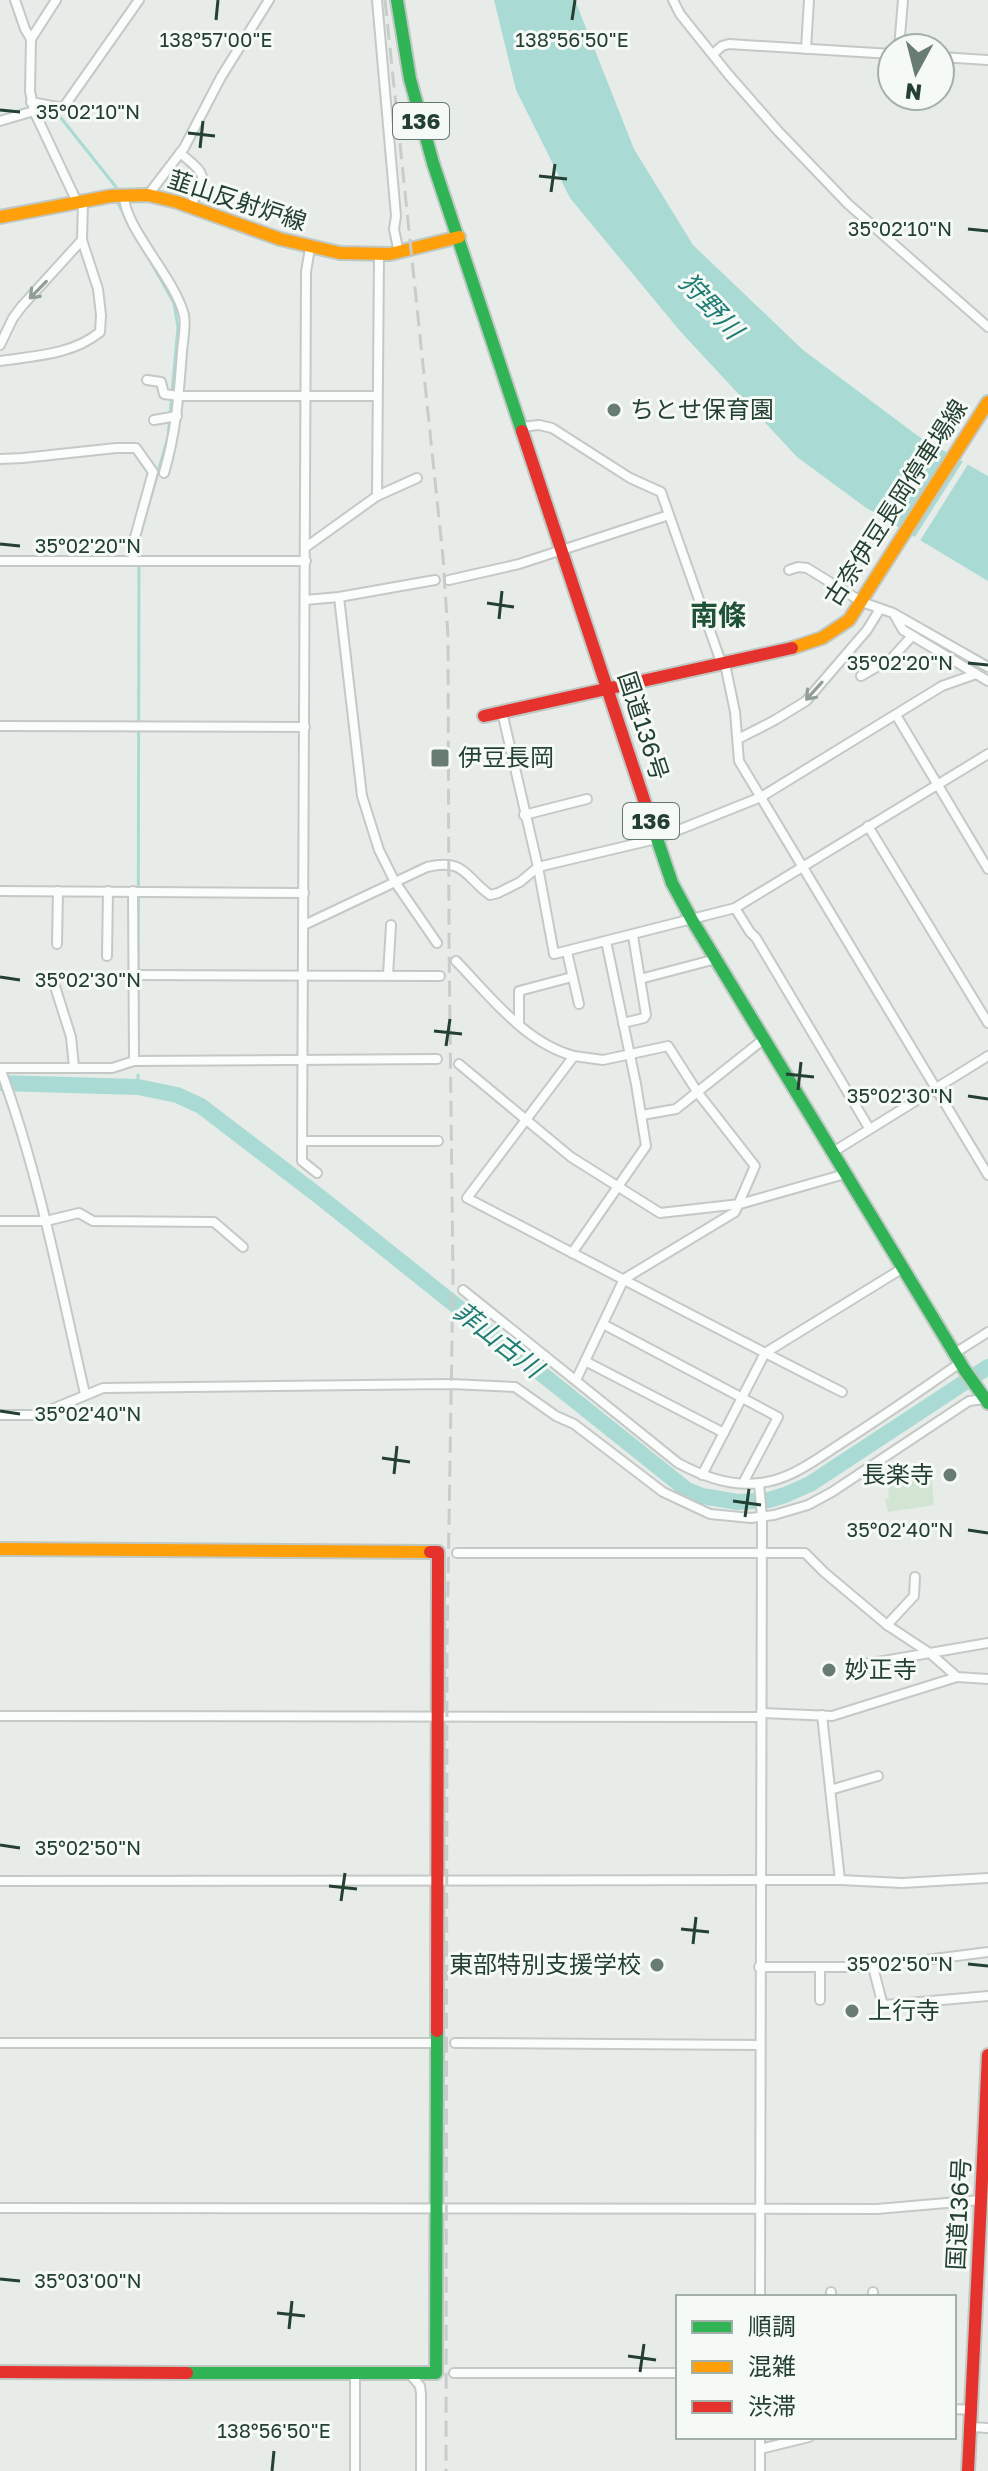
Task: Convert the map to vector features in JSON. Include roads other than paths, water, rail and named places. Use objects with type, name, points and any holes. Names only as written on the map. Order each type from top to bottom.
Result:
[{"type":"main road","name":"国道136号","points":[[397,0],[420,118],[672,883],[960,1362],[985,1398]]},
{"type":"main road","name":"韮山反射炉線","points":[[0,217],[124,195],[148,195],[280,239],[340,253],[379,256],[459,237]]},
{"type":"main road","name":"古奈伊豆長岡停車場線","points":[[484,716],[724,665],[822,638],[849,620],[862,602],[988,402]]},
{"type":"main road","points":[[0,1549],[438,1552],[439,1716],[436,2373],[0,2372]]},
{"type":"main road","name":"国道136号","points":[[968,2471],[982,2318],[981,2200],[985,2182],[988,2055]]},
{"type":"street","points":[[0,361],[74,348],[100,332],[101,315],[98,289],[82,240],[80,202],[33,106],[31,39],[15,0]]},
{"type":"street","points":[[31,39],[56,0]]},
{"type":"street","points":[[0,121],[33,106],[63,108],[139,0]]},
{"type":"street","points":[[148,195],[180,153],[221,77],[269,0]]},
{"type":"street","points":[[377,0],[396,216],[394,229],[399,253]]},
{"type":"street","points":[[673,0],[680,14],[755,106],[848,204],[988,327]]},
{"type":"street","points":[[806,49],[809,0]]},
{"type":"street","points":[[900,32],[903,0]]},
{"type":"street","points":[[713,54],[729,44],[876,53]]},
{"type":"street","points":[[956,58],[988,60]]},
{"type":"street","points":[[180,153],[203,175],[190,207]]},
{"type":"street","points":[[124,195],[125,209],[160,266],[183,315],[173,442],[164,473]]},
{"type":"street","points":[[0,345],[22,306],[82,240]]},
{"type":"street","points":[[310,248],[306,272],[302,1161],[317,1173]]},
{"type":"street","points":[[377,496],[379,256]]},
{"type":"street","points":[[147,380],[161,382],[164,394],[175,395],[377,396]]},
{"type":"street","points":[[154,420],[173,416]]},
{"type":"street","points":[[520,427],[539,425],[552,428],[630,478],[659,490],[724,665],[738,739],[739,761],[988,1175]]},
{"type":"street","points":[[0,459],[136,448],[153,472],[132,548],[137,561]]},
{"type":"street","points":[[306,547],[377,496],[417,478]]},
{"type":"street","points":[[449,580],[507,568],[669,515]]},
{"type":"street","points":[[0,561],[306,561]]},
{"type":"street","points":[[789,570],[807,568],[862,602],[893,613],[988,667]]},
{"type":"street","points":[[305,600],[435,580]]},
{"type":"street","points":[[339,597],[362,796],[379,850],[395,882],[437,943]]},
{"type":"street","points":[[738,739],[806,701],[867,630],[880,609]]},
{"type":"street","points":[[893,613],[903,630],[988,681]]},
{"type":"street","points":[[861,676],[892,658],[912,636]]},
{"type":"street","points":[[304,925],[427,867],[460,867],[490,895],[520,882],[538,867],[656,839],[761,797],[942,686],[976,674]]},
{"type":"street","points":[[502,712],[538,867],[554,954],[735,908],[988,754]]},
{"type":"street","points":[[896,715],[988,869]]},
{"type":"street","points":[[0,726],[305,727]]},
{"type":"street","points":[[524,815],[587,799]]},
{"type":"street","points":[[868,826],[988,1023]]},
{"type":"street","points":[[0,891],[304,893]]},
{"type":"street","points":[[57,944],[58,891]]},
{"type":"street","points":[[107,956],[108,891]]},
{"type":"street","points":[[133,891],[134,1061]]},
{"type":"street","points":[[735,908],[869,1128]]},
{"type":"street","points":[[388,975],[391,925]]},
{"type":"street","points":[[623,1023],[646,1016],[633,936]]},
{"type":"street","points":[[572,1253],[646,1146],[606,941]]},
{"type":"street","points":[[567,952],[579,1004]]},
{"type":"street","points":[[640,979],[716,959]]},
{"type":"street","points":[[456,961],[519,1025],[549,1047],[596,1061],[668,1046],[698,1093],[756,1163],[735,1212],[624,1279],[576,1380]]},
{"type":"street","points":[[133,975],[440,976]]},
{"type":"street","points":[[52,977],[71,1037],[74,1067]]},
{"type":"street","points":[[519,1025],[519,991],[572,977]]},
{"type":"street","points":[[642,1115],[673,1110],[764,1039]]},
{"type":"street","points":[[574,1056],[467,1198],[842,1392]]},
{"type":"street","points":[[833,1152],[988,1056]]},
{"type":"street","points":[[85,1394],[46,1221],[1,1070],[112,1068],[134,1061],[437,1059]]},
{"type":"street","points":[[459,1064],[571,1157],[660,1213],[740,1204],[846,1174]]},
{"type":"street","points":[[304,1141],[438,1141]]},
{"type":"street","points":[[0,1221],[46,1221],[79,1213],[93,1221],[214,1222],[243,1247]]},
{"type":"street","points":[[702,1475],[765,1353],[904,1268]]},
{"type":"street","points":[[463,1290],[678,1463],[702,1475],[760,1485],[802,1468],[960,1362],[988,1332]]},
{"type":"street","points":[[603,1324],[778,1417],[743,1483]]},
{"type":"street","points":[[585,1361],[724,1433]]},
{"type":"street","points":[[0,1415],[38,1415],[103,1388],[451,1384],[515,1387],[556,1416],[574,1424],[663,1492],[710,1514],[737,1517],[762,1516],[808,1505],[969,1401],[985,1398]]},
{"type":"street","points":[[760,1485],[760,2295]]},
{"type":"street","points":[[457,1553],[805,1553],[887,1625],[928,1652],[957,1677]]},
{"type":"street","points":[[887,1625],[914,1596],[915,1577]]},
{"type":"street","points":[[866,1664],[988,1643]]},
{"type":"street","points":[[0,1716],[832,1716],[957,1677],[988,1679]]},
{"type":"street","points":[[822,1715],[840,1880]]},
{"type":"street","points":[[830,1790],[878,1776]]},
{"type":"street","points":[[0,1881],[840,1880],[902,1883],[988,1878]]},
{"type":"street","points":[[759,1967],[873,1967],[988,1952]]},
{"type":"street","points":[[820,1967],[820,2000]]},
{"type":"street","points":[[873,1967],[885,2005],[988,1996]]},
{"type":"street","points":[[0,2043],[437,2043]]},
{"type":"street","points":[[455,2043],[760,2045]]},
{"type":"street","points":[[0,2208],[760,2210],[877,2209],[981,2200]]},
{"type":"street","points":[[410,2373],[420,2386],[421,2471]]},
{"type":"street","points":[[454,2373],[676,2373]]},
{"type":"street","points":[[355,2374],[355,2471]]},
{"type":"street","points":[[956,2409],[972,2410]]},
{"type":"street","points":[[971,2427],[988,2428]]},
{"type":"street","points":[[760,2439],[760,2471]]},
{"type":"street","points":[[760,2449],[801,2439]]},
{"type":"water","name":"狩野川","points":[[494,0],[575,0],[634,149],[693,245],[803,350],[918,436],[988,476],[988,581],[865,507],[797,457],[680,331],[570,198],[516,90]]},
{"type":"waterway","points":[[0,117],[36,108],[57,113],[116,187]]},
{"type":"waterway","points":[[118,203],[133,232]]},
{"type":"waterway","points":[[138,1054],[139,539],[168,437],[178,327],[174,303],[147,255]]},
{"type":"waterway","points":[[138,1075],[138,1087]]},
{"type":"waterway","name":"菲山古川","points":[[0,1083],[138,1087],[177,1095],[201,1106],[687,1490],[702,1496],[738,1502],[769,1500],[810,1484],[988,1367]]},
{"type":"railway","points":[[385,0],[443,557],[448,636],[453,1277],[447,1646],[446,2471]]},
{"type":"place","name":"ちとせ保育園","points":[[614,410]]},
{"type":"place","name":"伊豆長岡","points":[[440,758]]},
{"type":"place","name":"長楽寺","points":[[950,1475]]},
{"type":"place","name":"妙正寺","points":[[829,1670]]},
{"type":"place","name":"東部特別支援学校","points":[[657,1965]]},
{"type":"place","name":"上行寺","points":[[852,2011]]},
{"type":"district","name":"南條","points":[[718,615]]}]
